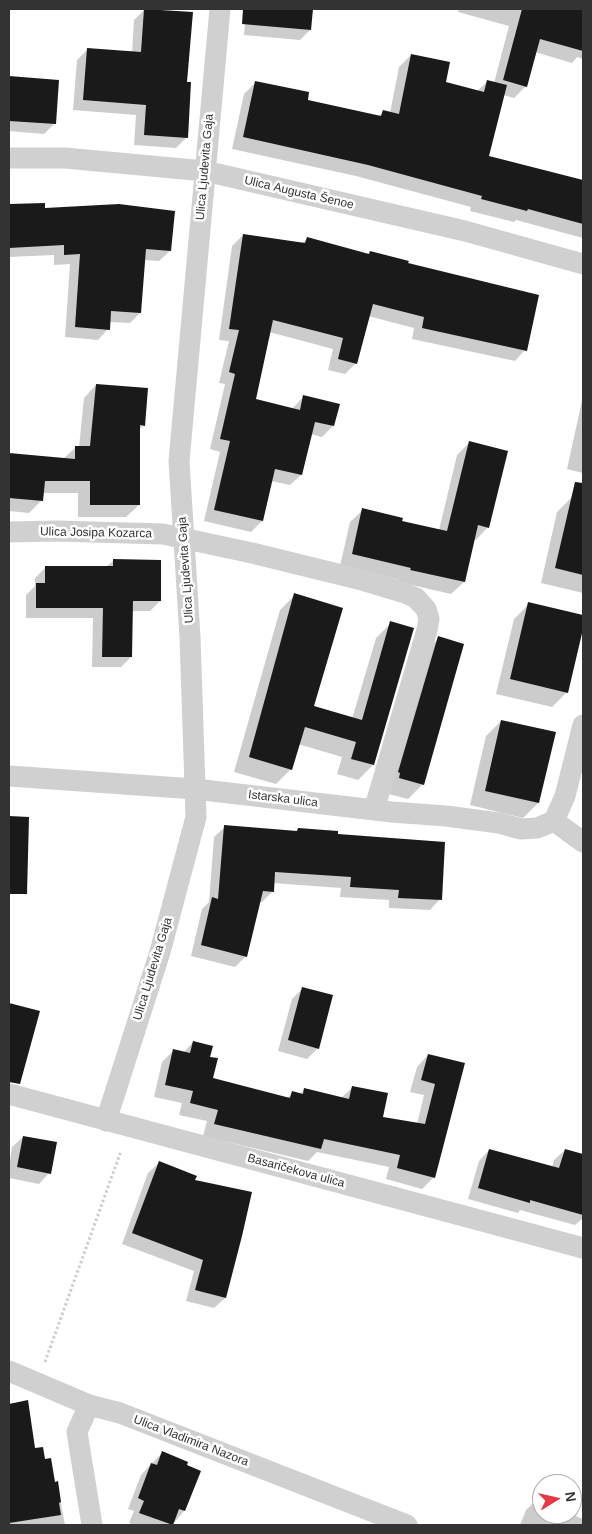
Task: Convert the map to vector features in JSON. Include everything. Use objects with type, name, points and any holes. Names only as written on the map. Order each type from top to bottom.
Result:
[{"type":"street","name":"Ulica Ljudevita Gaja","points":[[106,1121],[160,952],[196,817],[190,637],[179,461],[220,9]]},
{"type":"street","name":"Ulica Augusta Šenoe","points":[[9,158],[65,158],[205,171],[465,231],[583,264]]},
{"type":"street","name":"Ulica Josipa Kozarca","points":[[9,532],[57,531],[163,534],[252,552],[405,593],[416,598],[426,608],[429,619],[374,810]]},
{"type":"street","points":[[583,725],[565,796],[554,821],[583,842]]},
{"type":"street","name":"Istarska ulica","points":[[9,776],[195,789],[374,810],[446,816],[521,828],[538,828],[554,821]]},
{"type":"street","name":"Basaričekova ulica","points":[[9,1094],[583,1248]]},
{"type":"street","name":"Ulica Vladimira Nazora","points":[[9,1371],[89,1405],[120,1413],[407,1525]]},
{"type":"street","points":[[89,1405],[78,1432],[92,1525]]},
{"type":"path","points":[[37,1384],[121,1151]]},
{"type":"building","points":[[144,9],[193,12],[187,82],[191,82],[188,138],[144,135],[146,105],[83,100],[87,48],[141,52]]},
{"type":"building","points":[[243,9],[313,9],[311,30],[242,24]]},
{"type":"building","points":[[522,9],[583,9],[583,51],[540,39],[527,87],[503,80]]},
{"type":"building","points":[[411,54],[450,62],[446,82],[484,92],[487,80],[507,85],[489,156],[583,180],[583,224],[481,199],[482,196],[368,165],[243,137],[255,81],[309,92],[308,100],[381,116],[383,110],[399,114]]},
{"type":"building","points":[[9,76],[59,80],[56,124],[9,121]]},
{"type":"building","points":[[45,203],[45,208],[119,204],[175,211],[171,251],[146,249],[141,313],[111,311],[110,330],[75,327],[80,254],[64,255],[64,245],[9,248],[9,204]]},
{"type":"building","points":[[243,234],[305,243],[307,237],[369,254],[370,251],[409,261],[408,263],[539,295],[527,351],[422,328],[424,317],[373,304],[357,364],[338,359],[343,338],[273,320],[256,399],[300,410],[303,395],[340,404],[334,426],[315,422],[302,475],[275,469],[263,521],[214,510],[230,441],[220,439],[235,374],[229,372],[239,330],[229,329]]},
{"type":"building","points":[[96,384],[148,388],[145,426],[140,425],[140,505],[90,505],[90,481],[45,481],[43,501],[9,498],[9,453],[75,459],[75,446],[90,446]]},
{"type":"building","points":[[469,441],[508,451],[489,528],[478,525],[465,582],[410,570],[411,568],[352,554],[362,508],[403,518],[402,521],[447,531]]},
{"type":"building","points":[[575,482],[583,483],[583,575],[555,568]]},
{"type":"building","points":[[113,559],[161,560],[161,601],[133,601],[132,657],[102,657],[103,608],[36,608],[36,583],[45,583],[45,566],[113,566]]},
{"type":"building","points":[[294,593],[343,608],[314,706],[362,720],[390,621],[414,628],[374,765],[351,759],[356,742],[305,727],[292,770],[249,757]]},
{"type":"building","points":[[528,602],[583,615],[583,629],[568,693],[510,679]]},
{"type":"building","points":[[438,636],[464,644],[424,785],[399,778],[400,773],[398,772]]},
{"type":"building","points":[[501,720],[556,732],[539,803],[485,791]]},
{"type":"building","points":[[9,816],[29,817],[27,894],[9,894]]},
{"type":"building","points":[[224,825],[297,831],[298,828],[338,831],[338,834],[445,842],[442,900],[398,898],[399,890],[350,887],[351,877],[275,872],[274,892],[263,891],[247,957],[201,945],[212,897],[218,899]]},
{"type":"building","points":[[302,987],[333,995],[319,1049],[288,1040]]},
{"type":"building","points":[[9,1003],[40,1011],[20,1084],[9,1082]]},
{"type":"building","points":[[193,1041],[213,1046],[210,1057],[218,1058],[213,1078],[290,1098],[292,1091],[303,1094],[304,1088],[349,1099],[352,1086],[388,1093],[383,1117],[425,1124],[435,1084],[421,1080],[428,1054],[465,1063],[435,1178],[397,1168],[400,1155],[324,1139],[321,1149],[214,1124],[218,1110],[190,1103],[193,1091],[165,1085],[173,1049],[190,1053]]},
{"type":"building","points":[[23,1136],[57,1142],[51,1174],[17,1167]]},
{"type":"building","points":[[489,1149],[559,1168],[565,1149],[583,1154],[583,1215],[530,1200],[530,1203],[478,1188]]},
{"type":"building","points":[[159,1161],[197,1176],[195,1180],[252,1192],[226,1298],[195,1290],[203,1260],[132,1233]]},
{"type":"building","points":[[28,1400],[35,1448],[43,1447],[45,1459],[51,1458],[55,1482],[58,1481],[61,1515],[9,1523],[9,1404]]},
{"type":"building","points":[[162,1451],[188,1462],[187,1465],[201,1471],[185,1511],[179,1509],[173,1525],[139,1513],[144,1501],[138,1498],[151,1463],[157,1465]]}]
